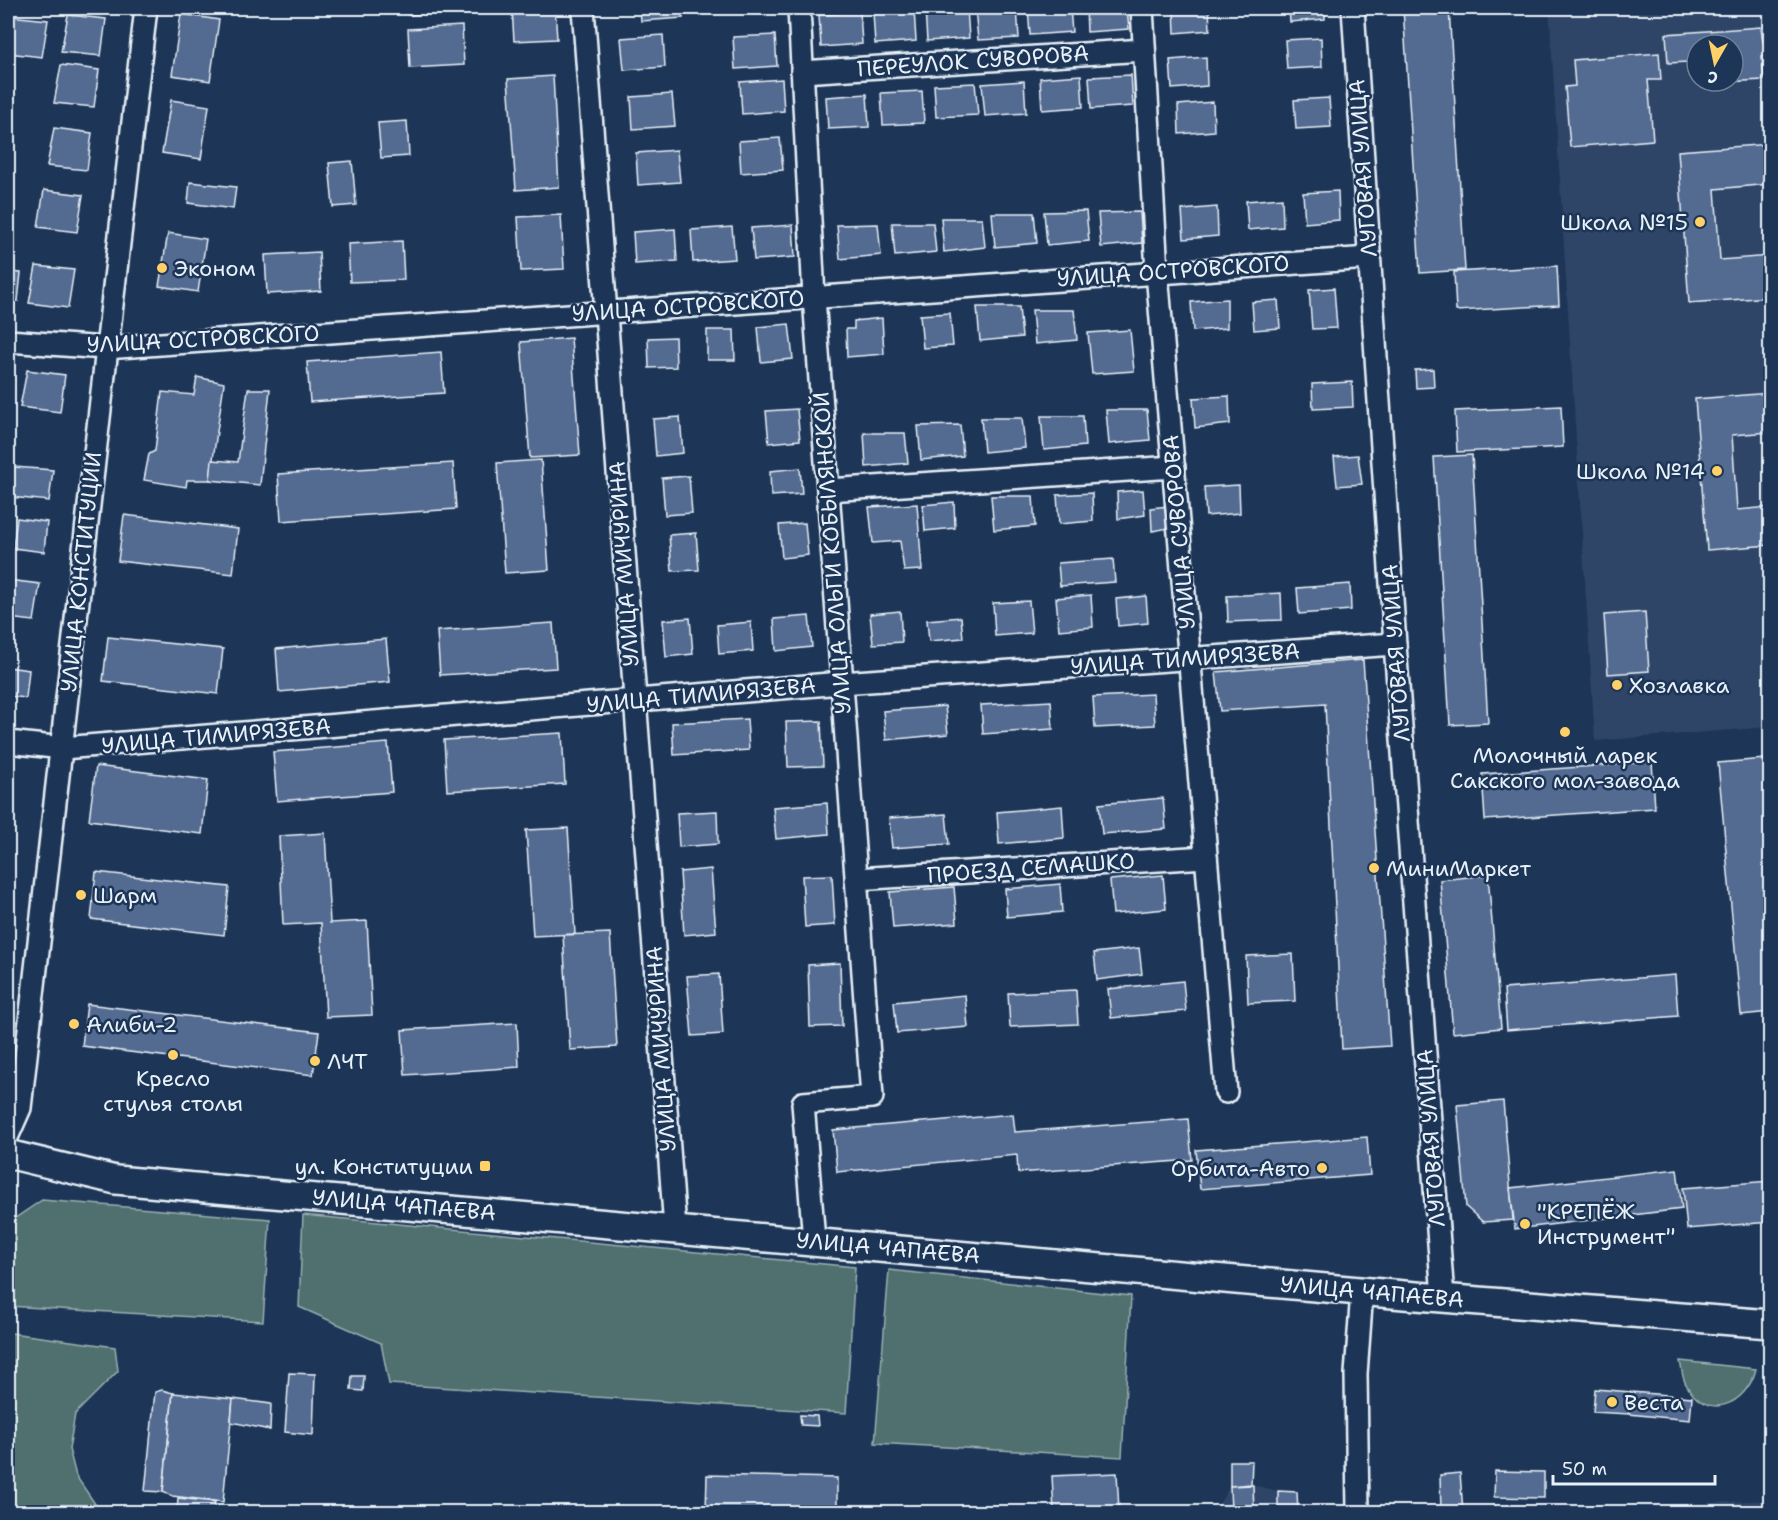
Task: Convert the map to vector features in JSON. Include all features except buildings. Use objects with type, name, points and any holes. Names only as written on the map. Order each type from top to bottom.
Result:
[{"type":"main road","name":"УЛИЦА ЧАПАЕВА","points":[[8,1154],[116,1180],[1362,1291],[1770,1324]]},
{"type":"street","name":"УЛИЦА КОНСТИТУЦИИ","points":[[8,1135],[20,1108],[63,748],[105,348],[146,8]]},
{"type":"street","name":"УЛИЦА МИЧУРИНА","points":[[583,8],[675,1228]]},
{"type":"street","name":"УЛИЦА ОЛЬГИ КОБЫЛЯНСКОЙ","points":[[799,8],[814,297],[872,1097],[803,1103],[814,1241]]},
{"type":"street","name":"УЛИЦА СУВОРОВА","points":[[1142,8],[1157,272],[1226,1092]]},
{"type":"street","name":"ЛУГОВАЯ УЛИЦА","points":[[1353,8],[1395,644],[1443,1298]]},
{"type":"street","name":"ПЕРЕУЛОК СУВОРОВА","points":[[802,72],[1144,50]]},
{"type":"street","name":"УЛИЦА ОСТРОВСКОГО","points":[[8,341],[105,348],[1369,258]]},
{"type":"street","points":[[828,490],[1174,466]]},
{"type":"street","name":"УЛИЦА ТИМИРЯЗЕВА","points":[[8,742],[63,748],[841,683],[1395,644]]},
{"type":"street","name":"ПРОЕЗД СЕМАШКО","points":[[856,879],[1206,857]]},
{"type":"street","points":[[1359,1512],[1356,1374],[1362,1291]]},
{"type":"shaded area","points":[[1549,8],[1770,8],[1770,727],[1595,741]]},
{"type":"shaded area","points":[[1253,1485],[1278,1491],[1297,1492],[1298,1512],[1214,1512],[1230,1486]]},
{"type":"shaded area","points":[[1770,1500],[1770,1512],[1598,1512],[1598,1508]]},
{"type":"green space","points":[[42,1200],[270,1219],[263,1321],[8,1306],[8,1223]]},
{"type":"green space","points":[[303,1215],[855,1267],[846,1413],[389,1384],[381,1343],[299,1307]]},
{"type":"green space","points":[[889,1270],[1131,1296],[1122,1457],[875,1443]]},
{"type":"green space","points":[[11,1333],[115,1347],[118,1371],[75,1414],[69,1449],[76,1476],[95,1504],[107,1512],[8,1512],[8,1364]]},
{"type":"green space","points":[[1680,1361],[1756,1369],[1744,1392],[1725,1405],[1715,1406],[1704,1403],[1694,1396],[1685,1382]]},
{"type":"place","name":"Школа №15","points":[[1700,222]]},
{"type":"place","name":"Эконом","points":[[162,268]]},
{"type":"place","name":"Школа №14","points":[[1717,471]]},
{"type":"place","name":"Хозлавка","points":[[1617,685]]},
{"type":"place","name":"Молочный ларек Сакского мол-завода","points":[[1565,732]]},
{"type":"place","name":"МиниМаркет","points":[[1374,868]]},
{"type":"place","name":"Шарм","points":[[81,895]]},
{"type":"place","name":"Алиби-2","points":[[74,1024]]},
{"type":"place","name":"Кресло стулья столы","points":[[173,1055]]},
{"type":"place","name":"ЛЧТ","points":[[315,1061]]},
{"type":"place","name":"ул. Конституции","points":[[485,1166]]},
{"type":"place","name":"Орбита-Авто","points":[[1322,1168]]},
{"type":"place","name":"\"КРЕПЁЖ Инструмент\"","points":[[1525,1224]]},
{"type":"place","name":"Веста","points":[[1612,1402]]}]
